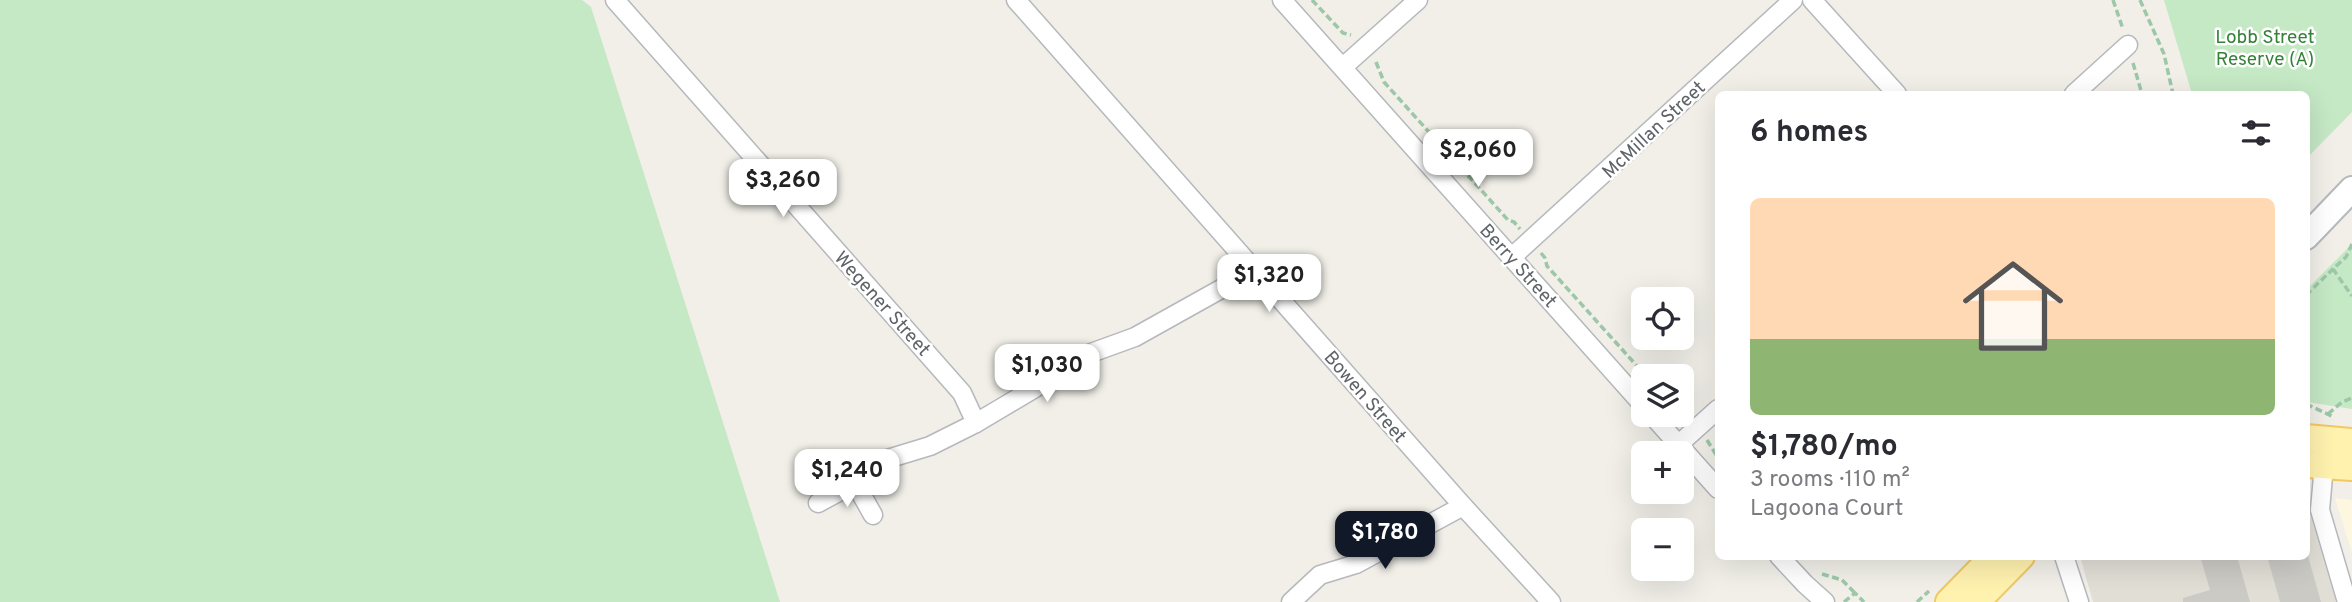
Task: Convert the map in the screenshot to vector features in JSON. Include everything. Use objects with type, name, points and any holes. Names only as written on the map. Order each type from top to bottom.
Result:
[{"type":"main road","points":[[2310,233],[2352,189]]},
{"type":"main road","points":[[2310,438],[2352,442]]},
{"type":"main road","points":[[2315,465],[2352,467]]},
{"type":"main road","points":[[1949,602],[1993,567],[2011,560]]},
{"type":"main road","points":[[1976,602],[1993,567]]},
{"type":"street","name":"Wegener Street","points":[[615,0],[962,393],[976,423]]},
{"type":"street","name":"Bowen Street","points":[[1016,0],[1551,602]]},
{"type":"street","name":"Berry Street","points":[[1282,0],[1631,391]]},
{"type":"street","points":[[1343,67],[1418,0]]},
{"type":"street","name":"McMillan Street","points":[[1512,257],[1793,0]]},
{"type":"street","points":[[1812,0],[1894,91]]},
{"type":"street","points":[[2077,91],[2128,45]]},
{"type":"street","points":[[818,503],[855,483],[884,460],[930,446],[976,423],[1035,388],[1069,361],[1135,337],[1222,289],[1254,267]]},
{"type":"street","points":[[1682,441],[1715,412]]},
{"type":"street","points":[[1662,427],[1675,441]]},
{"type":"street","points":[[1694,463],[1715,486]]},
{"type":"street","points":[[2315,465],[2320,510],[2347,602]]},
{"type":"street","points":[[855,483],[873,515]]},
{"type":"street","points":[[1291,602],[1320,575],[1356,564],[1463,506]]},
{"type":"street","points":[[1784,560],[1825,602]]},
{"type":"street","points":[[2065,560],[2079,602]]},
{"type":"path","points":[[1312,0],[1343,33],[1357,35],[1362,31],[1372,41],[1380,51],[1374,57],[1384,82],[1508,220],[1514,222],[1545,258],[1547,266],[1635,364]]},
{"type":"path","points":[[2140,0],[2164,54],[2172,91]]},
{"type":"path","points":[[2310,291],[2346,257],[2352,244]]},
{"type":"path","points":[[2333,269],[2352,296]]},
{"type":"path","points":[[2328,414],[2342,402],[2352,398]]},
{"type":"path","points":[[2310,406],[2339,419]]},
{"type":"path","points":[[1702,434],[1715,454]]},
{"type":"path","points":[[1822,574],[1842,580],[1864,602]]},
{"type":"path","points":[[1844,602],[1855,593]]},
{"type":"shaded area","points":[[2335,498],[2352,500],[2352,553]]},
{"type":"shaded area","points":[[2310,514],[2336,602],[2093,602],[2081,560],[2310,560]]},
{"type":"green space","points":[[0,0],[582,0],[591,7],[780,602],[0,602]]},
{"type":"green space","name":"Lobb Street Reserve (A)","points":[[2164,0],[2352,0],[2352,112],[2310,155],[2310,91],[2191,91]]},
{"type":"green space","points":[[2352,244],[2352,409],[2310,402],[2310,286]]},
{"type":"building","points":[[2201,560],[2238,560],[2250,602],[2183,602],[2183,598],[2210,590]]},
{"type":"building","points":[[2268,560],[2309,560],[2321,602],[2280,602]]}]
